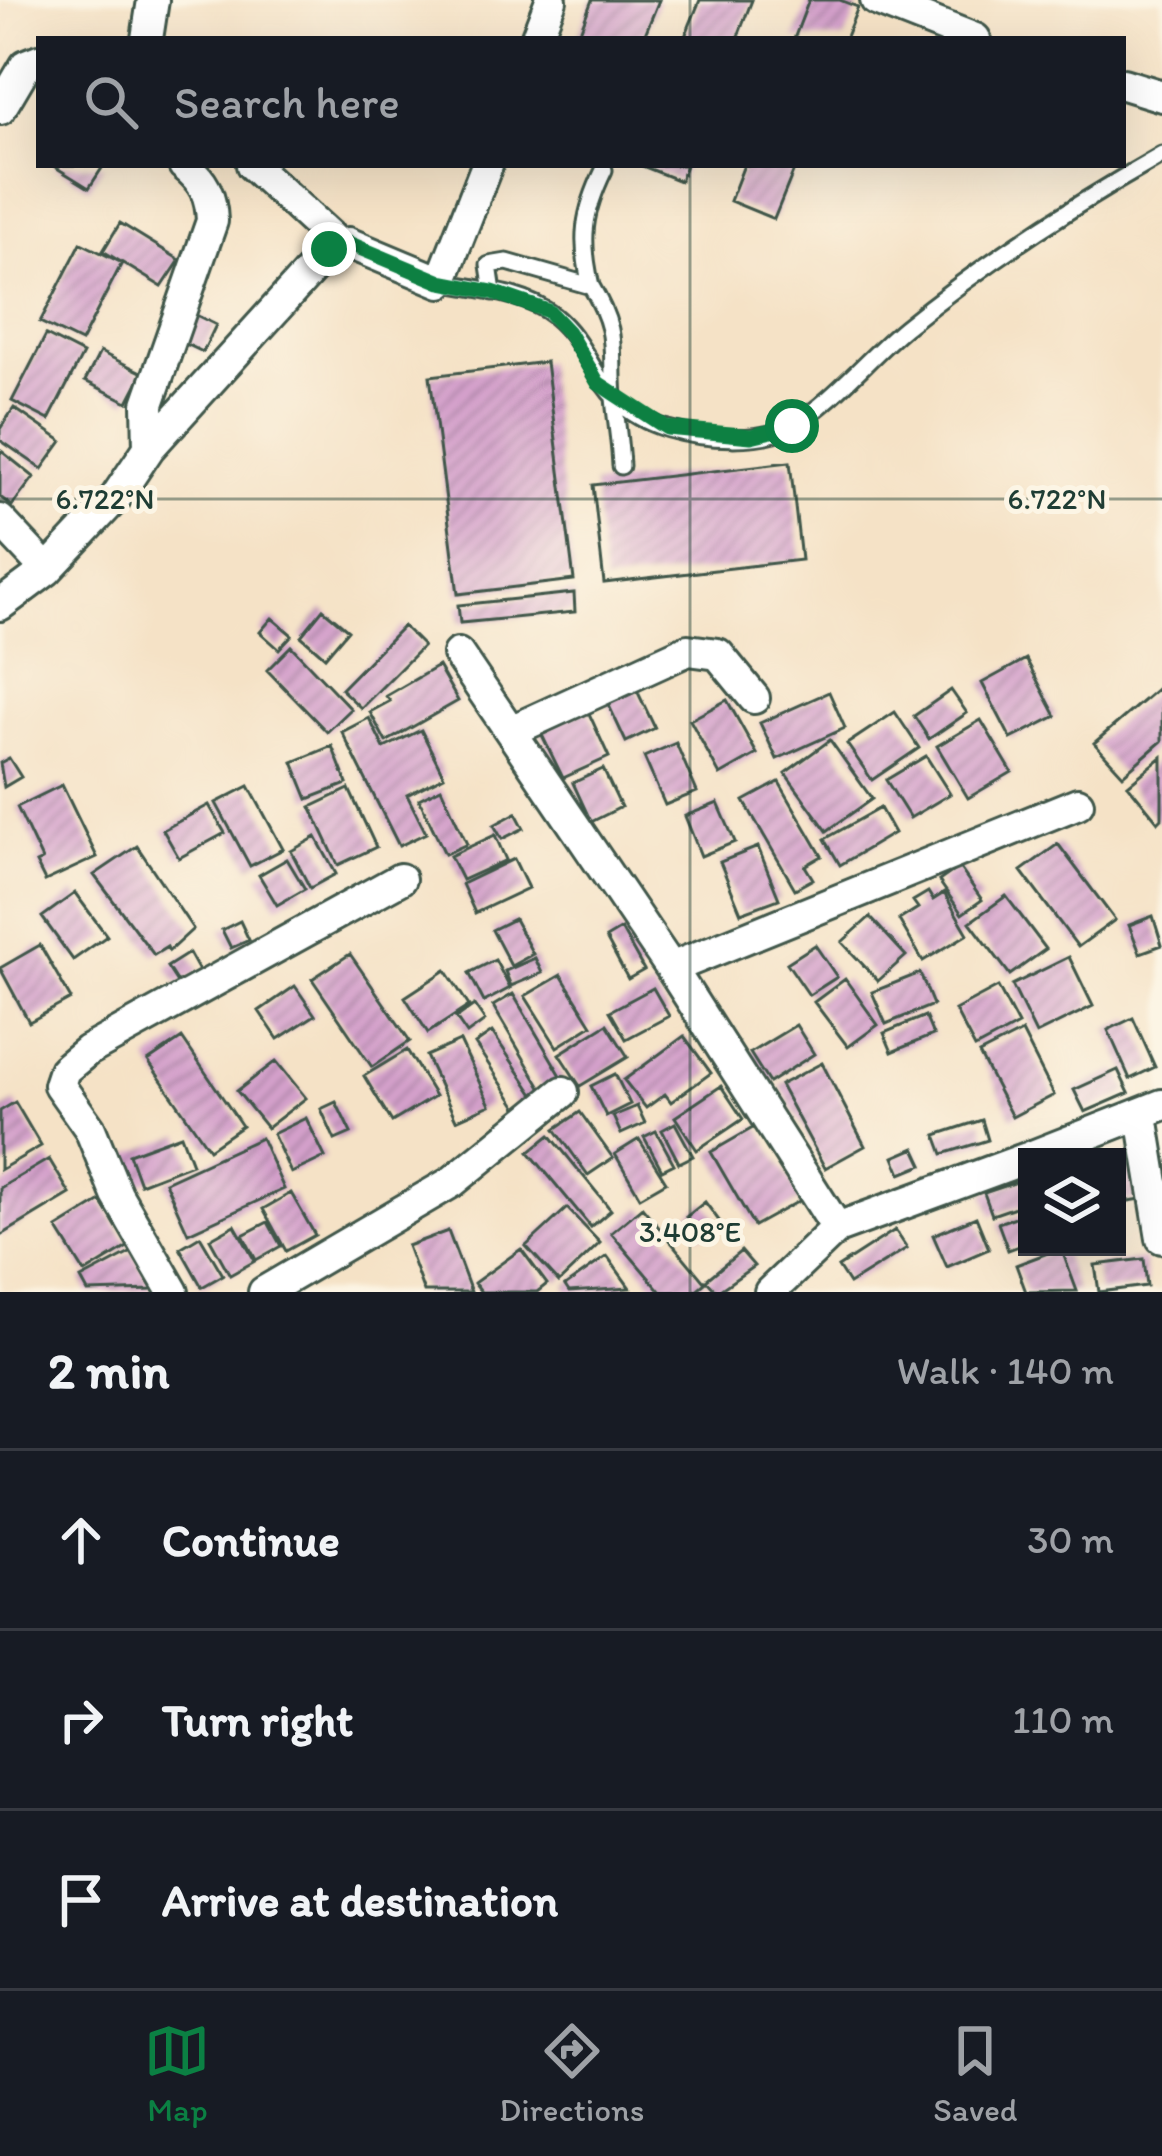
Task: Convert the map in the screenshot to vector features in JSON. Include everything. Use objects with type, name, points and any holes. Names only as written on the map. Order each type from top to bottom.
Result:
[{"type":"street","points":[[147,36],[153,0]]},
{"type":"street","points":[[537,36],[551,0]]},
{"type":"street","points":[[875,0],[967,36]]},
{"type":"street","points":[[0,109],[26,64],[36,61]]},
{"type":"street","points":[[1126,85],[1162,96]]},
{"type":"street","points":[[149,448],[148,404],[212,221],[206,189],[187,168]]},
{"type":"street","points":[[255,168],[338,244],[441,282],[486,168]]},
{"type":"street","points":[[0,605],[47,570],[116,497],[149,448],[338,244]]},
{"type":"street","points":[[0,520],[47,570]]},
{"type":"street","points":[[511,731],[688,650],[718,654],[754,698]]},
{"type":"street","points":[[458,654],[671,968],[837,1228]]},
{"type":"street","points":[[671,968],[1078,803]]},
{"type":"street","points":[[173,1292],[117,1195],[90,1130],[59,1085],[64,1070],[87,1051],[400,879]]},
{"type":"street","points":[[264,1292],[452,1182],[563,1092]]},
{"type":"street","points":[[1054,1148],[1152,1111],[1162,1238]]},
{"type":"street","points":[[770,1292],[837,1228],[1018,1162]]},
{"type":"lane","points":[[441,282],[534,304],[559,320],[598,383],[667,428],[751,436],[792,426],[906,327],[1079,202],[1162,155]]},
{"type":"lane","points":[[604,170],[586,206],[580,243],[616,349],[614,397],[621,466]]},
{"type":"lane","points":[[493,292],[489,265],[508,262],[591,286]]},
{"type":"building","points":[[592,0],[659,0],[644,36],[578,36]]},
{"type":"building","points":[[700,0],[752,0],[738,36],[685,36]]},
{"type":"building","points":[[809,0],[840,0],[858,7],[846,36],[795,36]]},
{"type":"building","points":[[57,168],[102,168],[89,188]]},
{"type":"building","points":[[648,168],[685,168],[680,181]]},
{"type":"building","points":[[743,168],[795,168],[774,219],[730,201]]},
{"type":"building","points":[[120,223],[180,260],[162,287],[103,251]]},
{"type":"building","points":[[81,243],[122,263],[81,342],[40,322]]},
{"type":"building","points":[[196,315],[216,325],[203,352],[182,342]]},
{"type":"building","points":[[46,335],[83,354],[49,420],[12,401]]},
{"type":"building","points":[[100,352],[143,373],[128,402],[85,381]]},
{"type":"building","points":[[546,362],[574,580],[458,594],[430,376]]},
{"type":"building","points":[[14,408],[62,441],[42,469],[0,440],[0,429]]},
{"type":"building","points":[[0,450],[34,477],[12,506],[0,497]]},
{"type":"building","points":[[790,462],[801,560],[604,583],[593,485]]},
{"type":"building","points":[[574,593],[575,612],[460,623],[458,605]]},
{"type":"building","points":[[323,609],[348,630],[325,657],[301,636]]},
{"type":"building","points":[[272,618],[292,635],[279,649],[260,632]]},
{"type":"building","points":[[403,626],[423,646],[361,708],[341,689]]},
{"type":"building","points":[[291,646],[351,709],[327,732],[267,670]]},
{"type":"building","points":[[1026,659],[1056,716],[1011,739],[982,683]]},
{"type":"building","points":[[438,666],[458,701],[386,742],[370,712],[390,701],[386,696]]},
{"type":"building","points":[[633,682],[655,728],[626,742],[604,695]]},
{"type":"building","points":[[1157,689],[1162,695],[1162,741],[1123,775],[1094,743]]},
{"type":"building","points":[[951,690],[967,713],[929,739],[914,716]]},
{"type":"building","points":[[829,692],[845,728],[777,759],[760,723]]},
{"type":"building","points":[[727,700],[757,754],[720,775],[690,720]]},
{"type":"building","points":[[587,709],[609,757],[563,778],[540,731]]},
{"type":"building","points":[[895,712],[919,748],[872,780],[847,744]]},
{"type":"building","points":[[369,718],[384,748],[421,730],[444,776],[407,795],[426,833],[399,846],[342,732]]},
{"type":"building","points":[[981,720],[1012,772],[968,798],[937,746]]},
{"type":"building","points":[[830,740],[872,799],[827,831],[785,773]]},
{"type":"building","points":[[676,743],[697,792],[665,805],[644,757]]},
{"type":"building","points":[[332,746],[347,784],[308,799],[293,762]]},
{"type":"building","points":[[926,756],[950,794],[910,818],[886,780]]},
{"type":"building","points":[[1162,757],[1162,818],[1158,822],[1128,785]]},
{"type":"building","points":[[9,758],[21,777],[4,787],[0,763]]},
{"type":"building","points":[[603,769],[621,807],[591,822],[573,783]]},
{"type":"building","points":[[779,782],[822,856],[805,866],[813,879],[795,889],[744,801]]},
{"type":"building","points":[[62,785],[97,857],[45,881],[36,863],[42,860],[17,807]]},
{"type":"building","points":[[249,786],[283,849],[250,866],[216,803]]},
{"type":"building","points":[[441,788],[467,844],[445,854],[419,799]]},
{"type":"building","points":[[349,789],[376,847],[338,865],[311,807]]},
{"type":"building","points":[[718,803],[735,842],[701,856],[685,816]]},
{"type":"building","points":[[209,805],[225,833],[179,858],[163,830]]},
{"type":"building","points":[[880,808],[894,833],[840,865],[825,839]]},
{"type":"building","points":[[516,813],[524,828],[502,839],[494,825]]},
{"type":"building","points":[[495,835],[506,860],[462,880],[450,856]]},
{"type":"building","points":[[316,837],[336,874],[310,888],[291,851]]},
{"type":"building","points":[[1058,844],[1115,920],[1078,947],[1021,871]]},
{"type":"building","points":[[137,846],[193,929],[169,951],[167,947],[154,955],[94,875]]},
{"type":"building","points":[[758,847],[779,899],[741,913],[720,862]]},
{"type":"building","points":[[287,859],[305,889],[277,905],[259,875]]},
{"type":"building","points":[[514,859],[528,888],[475,913],[462,884]]},
{"type":"building","points":[[959,867],[982,900],[962,914],[939,881]]},
{"type":"building","points":[[928,892],[933,900],[944,893],[968,934],[923,961],[899,920],[918,908],[913,901]]},
{"type":"building","points":[[75,893],[107,936],[73,960],[42,917]]},
{"type":"building","points":[[1006,896],[1046,949],[1010,975],[970,922]]},
{"type":"building","points":[[1153,916],[1162,945],[1140,953],[1129,925]]},
{"type":"building","points":[[870,917],[906,956],[878,981],[842,942]]},
{"type":"building","points":[[514,919],[533,954],[511,966],[492,930]]},
{"type":"building","points":[[240,921],[249,940],[231,948],[222,930]]},
{"type":"building","points":[[621,929],[644,970],[628,979],[606,938]]},
{"type":"building","points":[[40,945],[71,999],[29,1022],[0,968]]},
{"type":"building","points":[[815,945],[837,977],[809,995],[787,963]]},
{"type":"building","points":[[189,953],[199,971],[178,984],[167,967]]},
{"type":"building","points":[[350,954],[410,1041],[372,1067],[312,979]]},
{"type":"building","points":[[1069,957],[1093,1006],[1036,1034],[1012,985]]},
{"type":"building","points":[[535,958],[542,973],[511,986],[505,971]]},
{"type":"building","points":[[495,960],[510,988],[484,1002],[469,973]]},
{"type":"building","points":[[446,970],[469,1006],[428,1033],[405,997]]},
{"type":"building","points":[[920,973],[933,1005],[886,1024],[872,992]]},
{"type":"building","points":[[561,975],[592,1025],[557,1047],[525,996]]},
{"type":"building","points":[[845,979],[878,1025],[848,1047],[814,1002]]},
{"type":"building","points":[[295,986],[315,1015],[278,1039],[259,1011]]},
{"type":"building","points":[[998,987],[1018,1025],[975,1048],[955,1010]]},
{"type":"building","points":[[653,988],[669,1016],[626,1039],[610,1011]]},
{"type":"building","points":[[513,994],[563,1079],[543,1091],[493,1006]]},
{"type":"building","points":[[474,1005],[485,1021],[467,1034],[456,1018]]},
{"type":"building","points":[[925,1016],[933,1035],[892,1052],[884,1033]]},
{"type":"building","points":[[1133,1018],[1155,1067],[1130,1079],[1108,1030]]},
{"type":"building","points":[[607,1024],[628,1057],[580,1086],[559,1054]]},
{"type":"building","points":[[796,1025],[814,1054],[769,1083],[750,1053]]},
{"type":"building","points":[[492,1032],[537,1099],[519,1110],[475,1044]]},
{"type":"building","points":[[1022,1032],[1054,1095],[1012,1117],[979,1054]]},
{"type":"building","points":[[684,1036],[711,1073],[671,1102],[665,1094],[646,1108],[624,1080]]},
{"type":"building","points":[[182,1038],[242,1126],[209,1149],[148,1061]]},
{"type":"building","points":[[460,1041],[490,1105],[456,1120],[426,1056]]},
{"type":"building","points":[[407,1050],[435,1096],[392,1122],[364,1076]]},
{"type":"building","points":[[276,1061],[306,1098],[267,1128],[237,1091]]},
{"type":"building","points":[[822,1063],[865,1146],[825,1168],[780,1085]]},
{"type":"building","points":[[1118,1070],[1129,1093],[1085,1112],[1074,1090]]},
{"type":"building","points":[[615,1074],[630,1104],[606,1116],[591,1086]]},
{"type":"building","points":[[721,1086],[743,1119],[697,1150],[675,1117]]},
{"type":"building","points":[[15,1102],[41,1146],[0,1170],[0,1111]]},
{"type":"building","points":[[336,1102],[351,1133],[335,1140],[321,1109]]},
{"type":"building","points":[[637,1106],[645,1123],[621,1134],[613,1116]]},
{"type":"building","points":[[580,1112],[613,1158],[588,1175],[555,1129]]},
{"type":"building","points":[[306,1118],[325,1157],[291,1173],[273,1134]]},
{"type":"building","points":[[982,1120],[988,1140],[943,1154],[936,1135]]},
{"type":"building","points":[[675,1123],[693,1156],[679,1163],[662,1130]]},
{"type":"building","points":[[758,1125],[801,1200],[754,1226],[711,1152]]},
{"type":"building","points":[[656,1131],[674,1164],[662,1170],[644,1137]]},
{"type":"building","points":[[181,1135],[192,1164],[140,1184],[129,1154]]},
{"type":"building","points":[[550,1135],[611,1210],[591,1227],[529,1152]]},
{"type":"building","points":[[261,1138],[284,1189],[188,1233],[165,1182]]},
{"type":"building","points":[[639,1139],[666,1182],[640,1197],[615,1154]]},
{"type":"building","points":[[915,1148],[923,1165],[901,1174],[894,1157]]},
{"type":"building","points":[[1140,1154],[1147,1198],[1126,1202],[1126,1156]]},
{"type":"building","points":[[49,1159],[70,1194],[0,1236],[0,1188]]},
{"type":"building","points":[[1018,1182],[1018,1206],[992,1215],[984,1193]]},
{"type":"building","points":[[291,1193],[315,1235],[286,1251],[263,1209]]},
{"type":"building","points":[[101,1201],[129,1246],[85,1273],[57,1228]]},
{"type":"building","points":[[705,1202],[720,1222],[700,1236],[686,1217]]},
{"type":"building","points":[[642,1207],[705,1283],[694,1292],[661,1292],[611,1233]]},
{"type":"building","points":[[567,1208],[600,1243],[559,1282],[526,1246]]},
{"type":"building","points":[[1018,1216],[1018,1246],[1008,1250],[998,1223]]},
{"type":"building","points":[[976,1217],[989,1249],[947,1267],[933,1235]]},
{"type":"building","points":[[268,1222],[281,1246],[256,1260],[243,1235]]},
{"type":"building","points":[[235,1225],[255,1261],[230,1275],[210,1239]]},
{"type":"building","points":[[895,1230],[907,1248],[849,1284],[838,1267]]},
{"type":"building","points":[[448,1231],[471,1292],[424,1292],[407,1246]]},
{"type":"building","points":[[200,1236],[223,1275],[202,1287],[180,1248]]},
{"type":"building","points":[[521,1249],[547,1284],[537,1292],[481,1292],[474,1283]]},
{"type":"building","points":[[741,1251],[754,1266],[717,1292],[706,1280]]},
{"type":"building","points":[[132,1252],[153,1290],[88,1292],[81,1279]]},
{"type":"building","points":[[607,1256],[630,1288],[569,1292],[565,1286]]},
{"type":"building","points":[[1040,1256],[1064,1256],[1077,1291],[1026,1292],[1016,1265]]},
{"type":"building","points":[[1144,1259],[1147,1286],[1099,1292],[1095,1265]]},
{"type":"route","points":[[329,249],[348,243],[441,282],[493,292],[548,311],[568,332],[598,383],[631,409],[667,428],[751,436],[792,426]]}]
